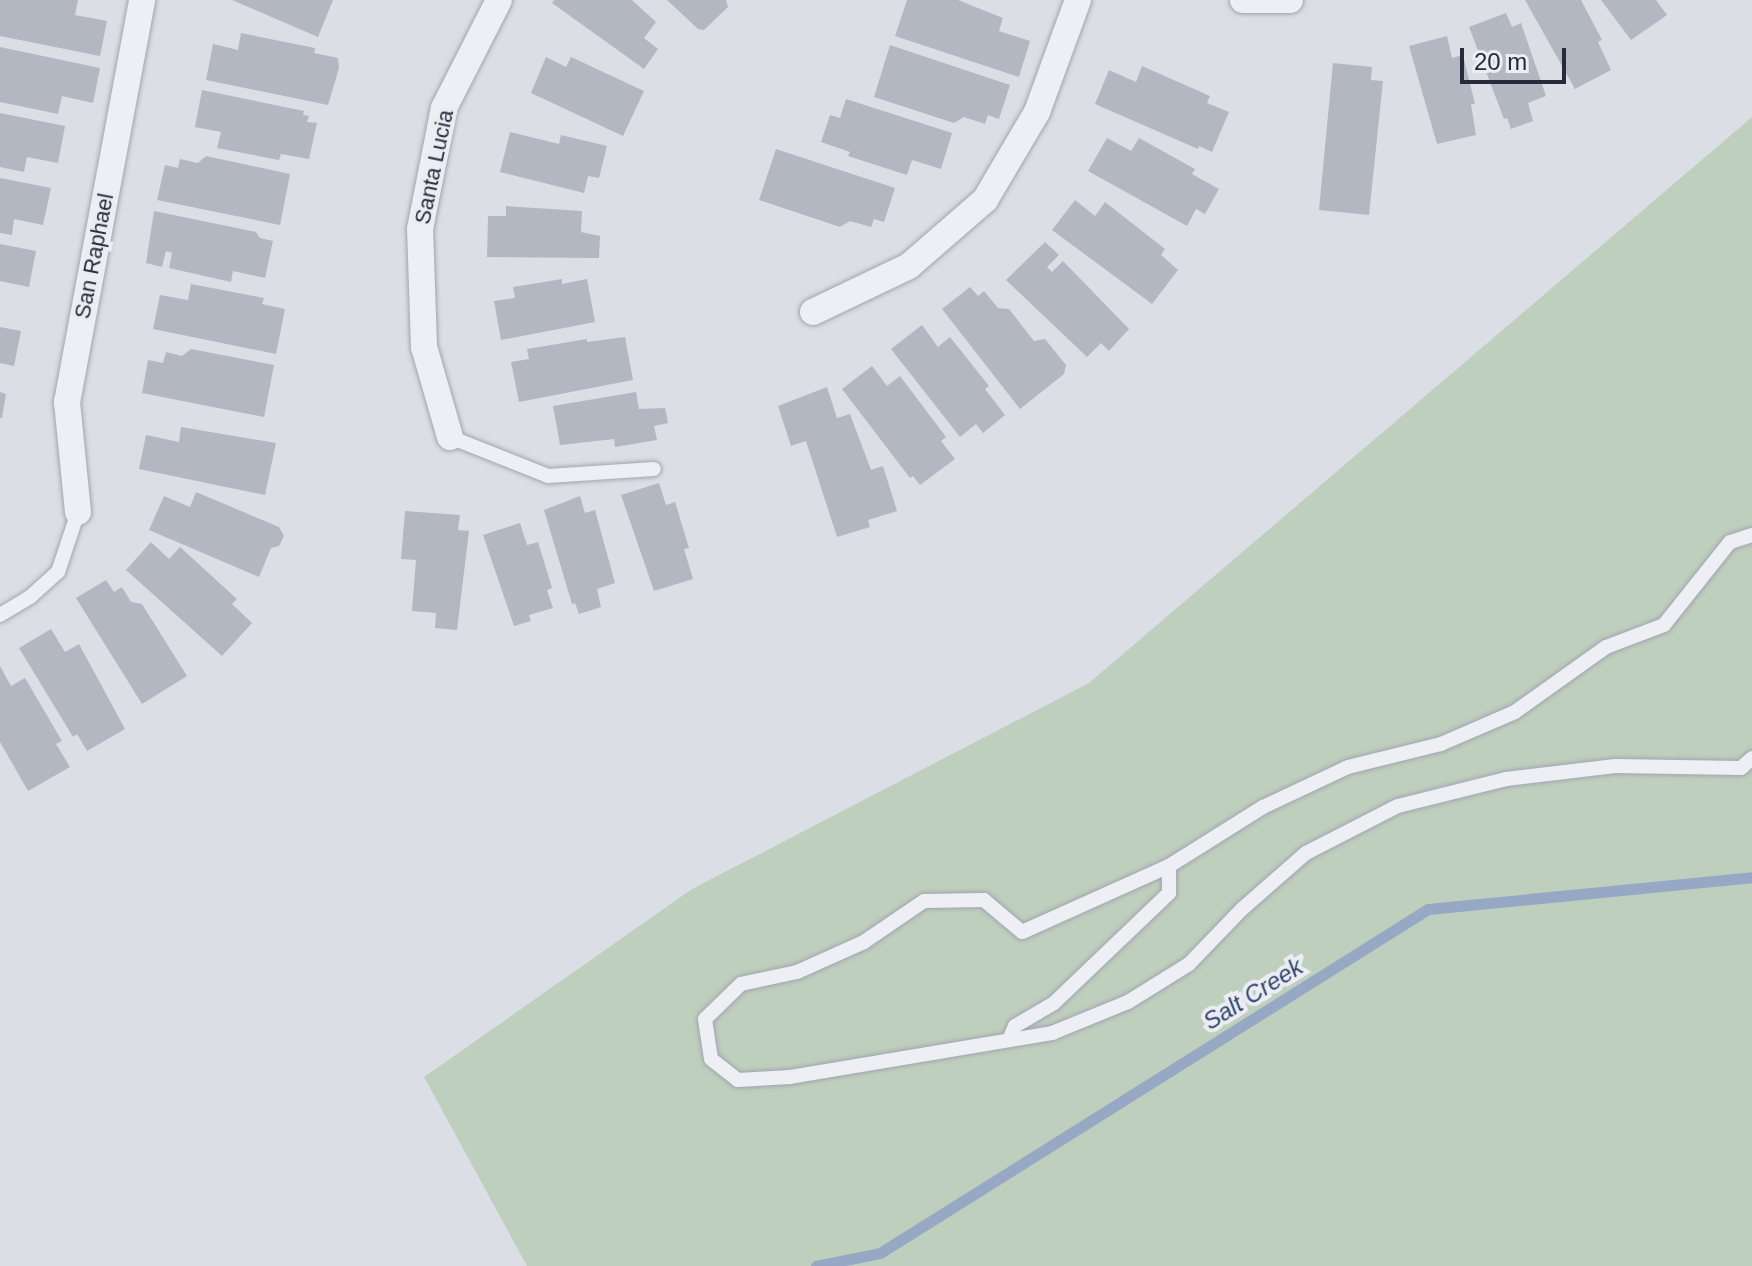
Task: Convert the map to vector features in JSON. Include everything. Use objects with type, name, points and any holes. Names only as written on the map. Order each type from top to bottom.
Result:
[{"type":"street","name":"San Raphael","points":[[78,512],[67,402],[142,0]]},
{"type":"street","name":"Santa Lucia","points":[[450,437],[424,347],[420,229],[444,108],[499,0]]},
{"type":"street","points":[[813,312],[909,266],[985,200],[1037,112],[1078,0]]},
{"type":"street","points":[[1243,0],[1290,0]]},
{"type":"lane","points":[[450,437],[548,476],[654,469]]},
{"type":"lane","points":[[0,615],[30,597],[58,572],[78,512]]},
{"type":"lane","points":[[1752,535],[1730,542],[1664,625],[1606,647],[1515,712],[1441,744],[1348,767],[1263,807],[1169,866],[1022,932],[984,900],[924,901],[864,942],[797,972],[741,984],[705,1019],[711,1059],[738,1080],[790,1077],[1052,1033],[1128,1002],[1189,964],[1242,909],[1306,853],[1398,806],[1506,779],[1615,766],[1741,768],[1752,758]]},
{"type":"lane","points":[[1009,1040],[1015,1026],[1054,1003],[1169,893],[1169,866]]},
{"type":"green space","points":[[1752,117],[1752,1266],[527,1266],[424,1077],[692,889],[1089,683]]},
{"type":"building","points":[[0,0],[78,0],[75,15],[107,21],[100,56],[0,36]]},
{"type":"building","points":[[232,0],[333,0],[318,37]]},
{"type":"building","points":[[554,0],[632,0],[656,22],[644,38],[658,49],[644,69],[552,3]]},
{"type":"building","points":[[667,0],[726,0],[728,7],[704,30],[698,29]]},
{"type":"building","points":[[907,0],[958,0],[1003,18],[999,31],[1030,41],[1019,77],[895,36]]},
{"type":"building","points":[[1525,0],[1581,0],[1602,40],[1598,42],[1611,70],[1575,89]]},
{"type":"building","points":[[1601,0],[1656,0],[1667,15],[1631,40]]},
{"type":"building","points":[[1506,13],[1512,27],[1521,23],[1546,96],[1528,103],[1533,121],[1511,129],[1507,118],[1504,119],[1469,27]]},
{"type":"building","points":[[241,33],[315,48],[314,53],[338,58],[339,68],[328,105],[206,80],[213,44],[238,50]]},
{"type":"building","points":[[1447,36],[1452,58],[1463,55],[1475,104],[1471,104],[1476,135],[1437,144],[1409,46]]},
{"type":"building","points":[[890,45],[1010,85],[999,119],[988,115],[985,124],[964,117],[954,123],[874,97]]},
{"type":"building","points":[[0,47],[100,68],[93,103],[62,96],[58,114],[0,102]]},
{"type":"building","points":[[546,57],[566,67],[571,57],[644,91],[623,136],[531,93]]},
{"type":"building","points":[[1333,63],[1372,67],[1371,80],[1383,81],[1369,215],[1319,210]]},
{"type":"building","points":[[1142,66],[1210,96],[1207,103],[1229,112],[1212,152],[1199,146],[1198,149],[1095,104],[1109,70],[1136,82]]},
{"type":"building","points":[[202,90],[304,111],[303,115],[309,116],[307,122],[317,123],[309,159],[281,154],[279,160],[217,148],[221,132],[195,127]]},
{"type":"building","points":[[846,99],[952,133],[941,169],[912,160],[907,175],[848,156],[850,152],[821,142],[830,115],[840,118]]},
{"type":"building","points":[[0,113],[65,126],[58,163],[27,157],[24,172],[0,167]]},
{"type":"building","points":[[510,132],[559,144],[561,135],[607,146],[599,178],[588,176],[584,193],[500,172]]},
{"type":"building","points":[[1107,138],[1131,151],[1139,138],[1195,169],[1192,174],[1219,189],[1205,214],[1196,209],[1187,226],[1088,171]]},
{"type":"building","points":[[776,149],[895,188],[884,222],[874,219],[871,227],[850,221],[840,227],[759,200]]},
{"type":"building","points":[[206,156],[290,174],[280,225],[157,200],[165,165],[178,168],[180,159],[198,163]]},
{"type":"building","points":[[0,178],[51,188],[43,225],[14,219],[12,235],[0,233]]},
{"type":"building","points":[[1075,200],[1095,216],[1105,202],[1165,249],[1161,255],[1178,270],[1152,304],[1052,230]]},
{"type":"building","points":[[506,206],[582,211],[581,232],[600,236],[599,258],[487,257],[488,216],[506,216]]},
{"type":"building","points":[[154,211],[256,232],[260,238],[273,241],[265,278],[233,271],[231,282],[169,268],[172,253],[166,251],[162,267],[146,263]]},
{"type":"building","points":[[1045,242],[1059,255],[1047,267],[1052,272],[1063,261],[1129,329],[1109,351],[1101,343],[1087,357],[1006,280]]},
{"type":"building","points":[[0,244],[36,251],[29,287],[0,281]]},
{"type":"building","points":[[562,279],[562,284],[587,279],[595,322],[501,340],[494,301],[515,298],[513,287]]},
{"type":"building","points":[[191,284],[264,298],[262,304],[285,309],[276,354],[153,329],[160,295],[188,300]]},
{"type":"building","points":[[970,287],[978,296],[984,291],[998,308],[1009,309],[1034,341],[1045,339],[1066,365],[1064,374],[1020,409],[942,309]]},
{"type":"building","points":[[922,325],[938,347],[950,337],[989,386],[985,389],[1005,415],[983,433],[976,424],[960,437],[891,349]]},
{"type":"building","points":[[0,327],[21,331],[14,366],[0,363]]},
{"type":"building","points":[[625,337],[633,380],[519,402],[511,362],[529,359],[527,349],[587,339],[587,342]]},
{"type":"building","points":[[191,349],[274,365],[264,417],[142,393],[148,360],[163,363],[166,352],[182,356]]},
{"type":"building","points":[[872,366],[887,386],[900,376],[946,437],[941,441],[955,459],[920,485],[913,476],[910,478],[842,389]]},
{"type":"building","points":[[827,387],[837,418],[850,414],[871,470],[883,466],[897,511],[868,520],[870,527],[837,537],[806,441],[791,446],[778,406]]},
{"type":"building","points":[[0,392],[6,394],[2,418],[0,418]]},
{"type":"building","points":[[636,392],[639,409],[665,408],[668,423],[654,426],[657,440],[615,447],[614,439],[560,445],[553,406]]},
{"type":"building","points":[[181,427],[276,443],[265,495],[139,469],[146,435],[179,442]]},
{"type":"building","points":[[659,483],[666,505],[675,502],[689,548],[684,549],[693,579],[654,591],[621,495]]},
{"type":"building","points":[[196,492],[279,527],[284,536],[279,546],[271,548],[259,577],[149,530],[164,496],[190,507]]},
{"type":"building","points":[[580,496],[585,513],[595,510],[615,583],[597,589],[601,607],[579,614],[575,603],[572,604],[544,510]]},
{"type":"building","points":[[405,511],[460,515],[458,530],[469,531],[457,630],[435,628],[436,613],[412,611],[416,560],[401,559]]},
{"type":"building","points":[[520,523],[527,545],[538,542],[552,588],[547,590],[553,608],[529,615],[531,621],[514,626],[483,535]]},
{"type":"building","points":[[151,542],[169,559],[180,547],[237,599],[232,604],[252,623],[222,656],[126,570]]},
{"type":"building","points":[[106,580],[114,592],[122,587],[131,602],[142,604],[187,676],[142,704],[76,598]]},
{"type":"building","points":[[51,629],[65,652],[79,644],[125,729],[87,751],[77,734],[73,737],[19,648]]},
{"type":"building","points":[[0,666],[11,686],[25,678],[62,741],[56,744],[70,767],[28,791],[0,742]]},
{"type":"waterway","name":"Salt Creek","points":[[816,1266],[880,1253],[1428,909],[1752,877]]}]
